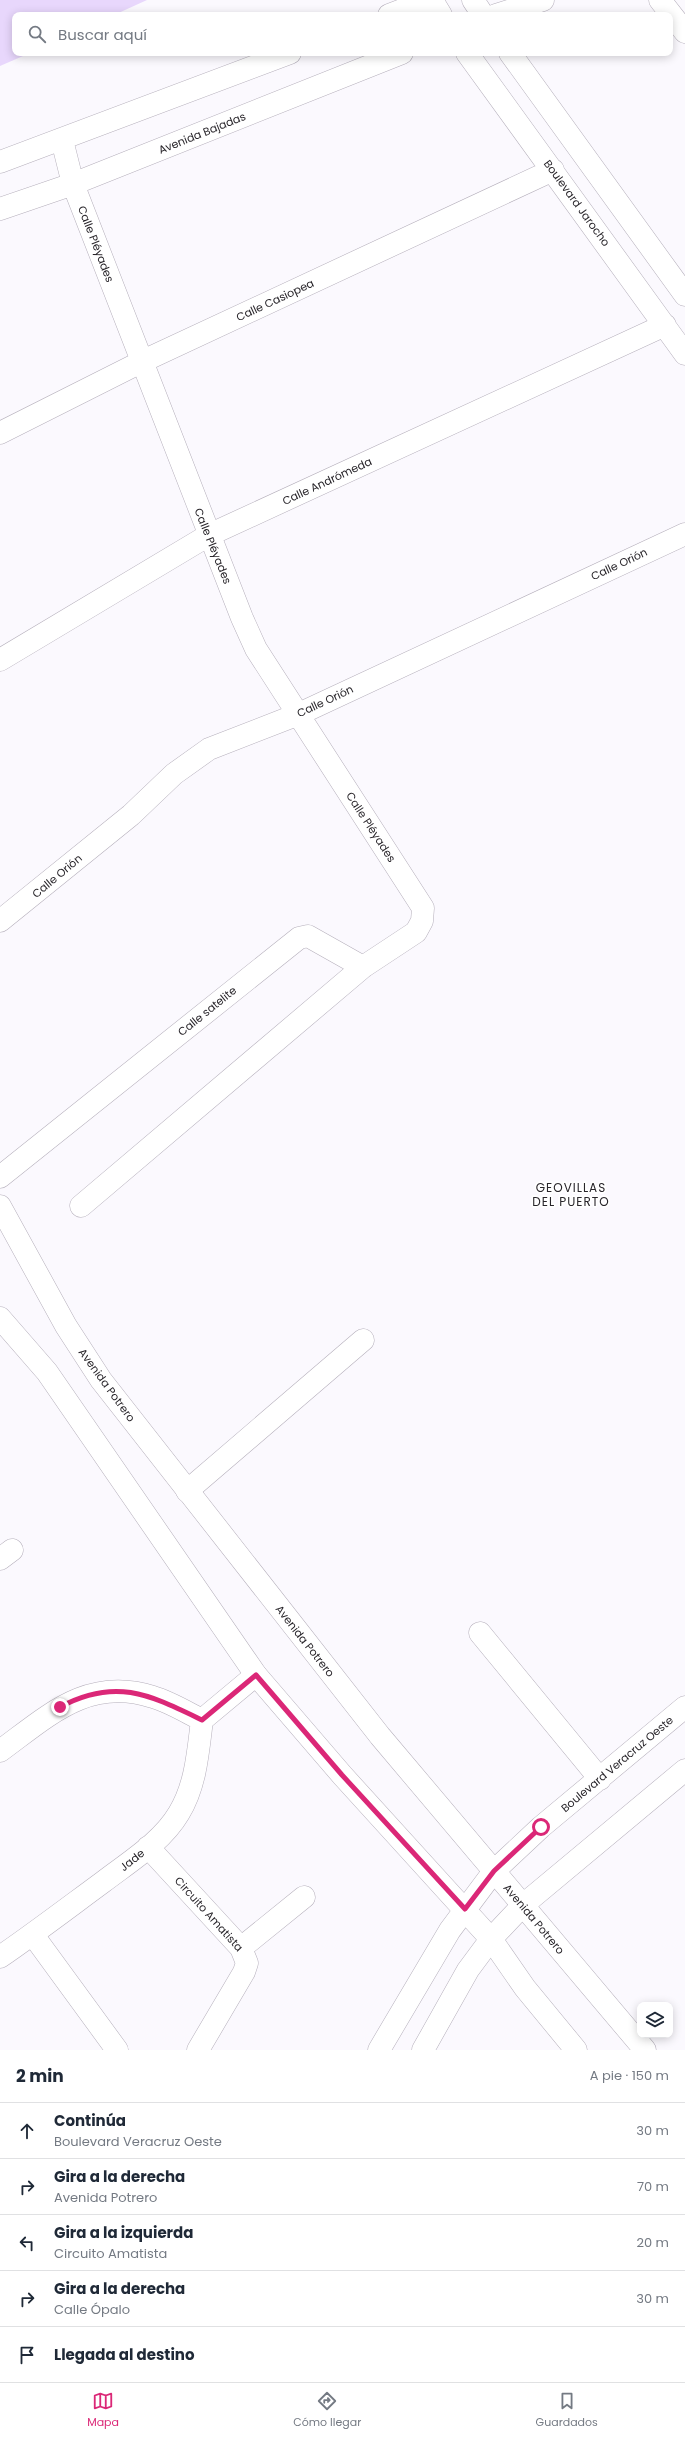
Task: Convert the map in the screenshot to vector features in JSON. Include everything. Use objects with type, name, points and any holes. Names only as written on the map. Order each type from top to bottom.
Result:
[{"type":"street","points":[[397,12],[428,0]]},
{"type":"street","points":[[432,0],[439,12]]},
{"type":"street","points":[[473,0],[481,12]]},
{"type":"street","points":[[505,12],[543,0]]},
{"type":"street","points":[[660,0],[669,12]]},
{"type":"street","points":[[673,17],[685,32]]},
{"type":"street","points":[[0,162],[62,140],[282,56]]},
{"type":"street","name":"Avenida Bajadas","points":[[0,209],[73,184],[394,56]]},
{"type":"street","name":"Boulevard Jarocho","points":[[469,56],[685,354]]},
{"type":"street","points":[[512,56],[685,295]]},
{"type":"street","name":"Calle Pléyades","points":[[62,140],[73,184],[209,535],[256,649],[270,674],[299,714],[423,908],[422,921],[416,932],[363,967]]},
{"type":"street","name":"Calle Casiopea","points":[[0,433],[141,362],[553,170]]},
{"type":"street","name":"Calle Andrómeda","points":[[0,660],[209,535],[665,325]]},
{"type":"street","name":"Calle Orión","points":[[0,921],[131,815],[194,758],[209,749],[299,714],[685,534]]},
{"type":"street","name":"Calle satelite","points":[[0,1177],[299,938],[308,936],[363,967]]},
{"type":"street","points":[[81,1206],[363,967]]},
{"type":"street","name":"Avenida Potrero","points":[[0,1206],[83,1354],[187,1491],[380,1736],[645,2050]]},
{"type":"street","points":[[0,1318],[46,1372],[256,1675],[342,1775],[491,1939],[525,1988],[576,2050]]},
{"type":"street","points":[[187,1491],[363,1340]]},
{"type":"street","points":[[480,1634],[600,1779]]},
{"type":"street","points":[[0,1751],[60,1707],[78,1698],[108,1692],[130,1692],[153,1697],[202,1720],[256,1675]]},
{"type":"street","name":"Boulevard Veracruz Oeste","points":[[379,2050],[465,1909],[494,1871],[541,1827],[685,1707]]},
{"type":"street","name":"Jade","points":[[0,1957],[33,1935],[162,1835],[179,1814],[190,1790],[196,1770],[202,1720]]},
{"type":"street","points":[[423,2050],[468,1970],[491,1939],[523,1905],[685,1770]]},
{"type":"street","name":"Circuito Amatista","points":[[148,1847],[240,1948],[247,1963],[244,1972],[198,2050]]},
{"type":"street","points":[[240,1948],[304,1897]]},
{"type":"street","points":[[33,1935],[117,2050]]},
{"type":"shaded area","points":[[0,0],[147,0],[121,12],[12,12],[12,56],[23,56],[0,66]]},
{"type":"district","name":"GEOVILLAS DEL PUERTO","points":[[571,1194]]},
{"type":"route","points":[[60,1707],[78,1698],[108,1692],[130,1692],[153,1697],[202,1720],[256,1675],[342,1775],[465,1909],[494,1871],[541,1827]]}]
